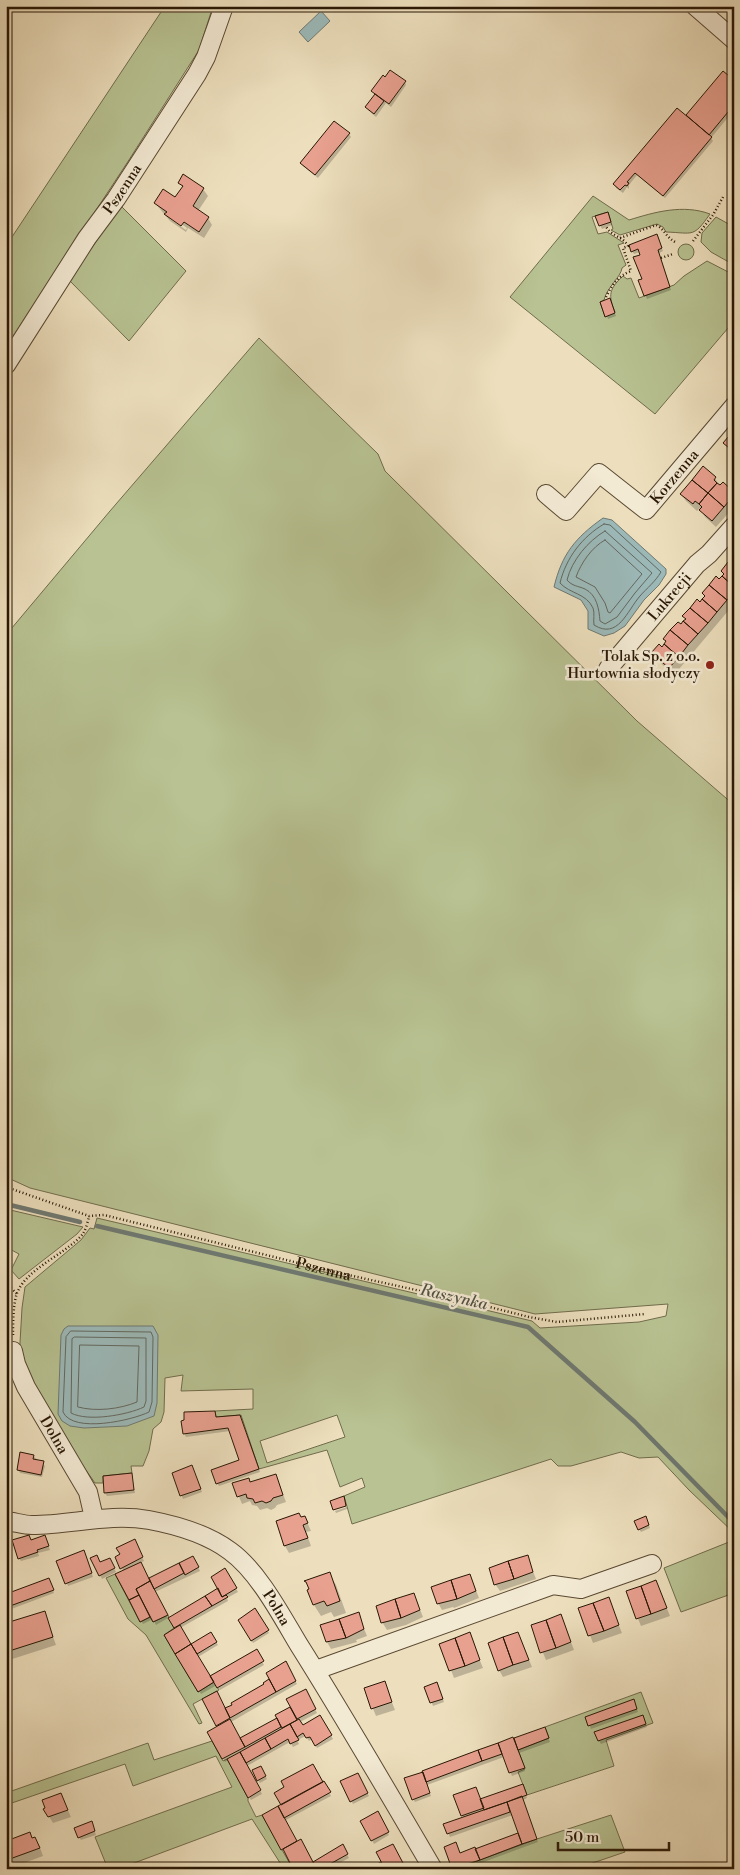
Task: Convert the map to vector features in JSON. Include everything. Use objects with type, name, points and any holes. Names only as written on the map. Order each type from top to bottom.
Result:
[{"type":"street","name":"Pszenna","points":[[6,365],[87,238],[116,199],[197,74],[206,57],[224,6]]},
{"type":"street","points":[[695,6],[734,40]]},
{"type":"street","name":"Korzenna","points":[[546,494],[566,511],[599,472],[646,510],[734,406]]},
{"type":"street","name":"Lukrecji","points":[[608,669],[697,564],[709,554],[734,526]]},
{"type":"street","name":"Dolna","points":[[14,1351],[16,1364],[26,1387],[88,1492],[94,1518]]},
{"type":"street","name":"Polna","points":[[6,1521],[32,1525],[111,1517],[149,1520],[187,1530],[229,1550],[241,1560],[264,1590],[316,1670],[433,1869]]},
{"type":"street","points":[[316,1670],[553,1585],[581,1589],[652,1564]]},
{"type":"path","points":[[694,241],[722,197]]},
{"type":"path","points":[[620,238],[656,225],[660,227],[669,239],[676,243]]},
{"type":"path","points":[[606,226],[608,230],[626,242],[628,246],[623,248],[631,271],[617,278],[606,297]]},
{"type":"path","points":[[661,258],[673,254]]},
{"type":"path","name":"Pszenna","points":[[6,1187],[89,1216],[104,1215],[339,1273],[466,1301],[529,1318],[556,1322],[645,1314]]},
{"type":"path","points":[[14,1351],[13,1329],[17,1294],[21,1286],[42,1266],[84,1233],[89,1216]]},
{"type":"path","points":[[6,1253],[9,1258],[6,1265]]},
{"type":"path","points":[[6,1283],[17,1294]]},
{"type":"green space","points":[[165,6],[213,6],[199,50],[6,347],[6,246]]},
{"type":"green space","points":[[593,196],[629,220],[679,209],[710,214],[696,231],[688,233],[666,232],[663,227],[657,224],[620,235],[611,230],[613,229],[608,212],[592,217],[598,234],[607,232],[624,243],[618,245],[626,265],[622,268],[604,300],[600,302],[605,316],[615,312],[611,301],[611,292],[623,276],[627,279],[631,278],[639,298],[674,285],[707,261],[734,275],[734,321],[655,414],[510,297]]},
{"type":"green space","points":[[121,206],[186,271],[129,341],[69,280]]},
{"type":"green space","points":[[716,217],[734,227],[734,265],[711,252],[701,242],[702,233]]},
{"type":"green space","points":[[686,244],[692,246],[694,252],[692,258],[686,260],[680,258],[678,252],[680,246]]},
{"type":"green space","points":[[259,338],[378,454],[385,471],[637,721],[734,805],[734,1533],[658,1457],[639,1458],[621,1452],[571,1466],[558,1466],[551,1459],[352,1524],[344,1496],[365,1487],[362,1478],[340,1487],[327,1450],[259,1469],[241,1415],[216,1417],[215,1411],[253,1409],[253,1389],[181,1391],[183,1375],[165,1378],[164,1412],[161,1422],[153,1429],[149,1451],[143,1466],[131,1466],[132,1473],[103,1476],[103,1483],[95,1483],[66,1442],[19,1360],[22,1308],[25,1287],[81,1240],[90,1228],[94,1229],[97,1218],[532,1321],[540,1328],[639,1322],[666,1316],[668,1304],[535,1314],[30,1188],[6,1177],[6,635]],"holes":[[[337,1415],[345,1437],[267,1463],[260,1441]]]},
{"type":"green space","points":[[6,1209],[83,1227],[77,1234],[19,1279],[11,1270],[19,1254],[6,1247]]},
{"type":"green space","points":[[734,1540],[734,1593],[681,1612],[664,1568]]},
{"type":"green space","points":[[115,1574],[140,1622],[150,1617],[153,1622],[168,1615],[174,1628],[164,1635],[198,1692],[214,1682],[219,1690],[193,1704],[202,1723],[199,1724],[146,1635],[128,1619],[106,1578]]},
{"type":"green space","points":[[641,1692],[653,1723],[606,1740],[614,1766],[527,1795],[518,1772],[525,1769],[518,1750],[549,1738],[545,1727]]},
{"type":"green space","points":[[212,1741],[223,1761],[227,1759],[256,1817],[262,1815],[293,1869],[284,1869],[252,1819],[118,1869],[108,1869],[95,1837],[232,1787],[216,1756],[133,1786],[125,1764],[6,1805],[6,1793],[148,1743],[154,1760]]},
{"type":"green space","points":[[611,1815],[625,1852],[575,1869],[455,1869],[537,1839]]},
{"type":"water","points":[[321,11],[330,21],[308,42],[299,32]]},
{"type":"water","points":[[603,518],[612,520],[666,569],[666,574],[659,585],[644,600],[625,626],[614,633],[604,636],[588,629],[588,611],[581,600],[554,587],[561,565],[571,548],[577,540]]},
{"type":"water","points":[[68,1326],[153,1326],[158,1335],[157,1403],[154,1416],[127,1426],[84,1428],[70,1426],[62,1421],[58,1414],[61,1335]]},
{"type":"building","points":[[390,70],[406,81],[389,104],[371,91],[383,75],[385,77]]},
{"type":"building","points":[[723,71],[734,80],[734,117],[728,112],[709,135],[686,115]]},
{"type":"building","points":[[375,94],[384,101],[374,114],[365,107]]},
{"type":"building","points":[[677,108],[712,137],[663,196],[635,173],[627,182],[629,183],[627,186],[625,185],[620,190],[613,184]]},
{"type":"building","points":[[334,121],[350,133],[315,175],[300,163]]},
{"type":"building","points":[[183,174],[204,188],[193,206],[209,217],[199,232],[184,222],[181,226],[164,214],[167,212],[154,203],[163,189],[175,197],[183,186],[178,183]]},
{"type":"building","points":[[608,212],[611,222],[599,226],[595,216]]},
{"type":"building","points":[[657,234],[662,248],[658,250],[670,287],[644,296],[638,280],[642,279],[633,257],[640,255],[638,249],[631,252],[629,245]]},
{"type":"building","points":[[610,298],[615,313],[605,317],[600,302]]},
{"type":"building","points":[[734,430],[734,452],[723,443]]},
{"type":"building","points":[[703,466],[716,477],[714,480],[717,483],[708,493],[692,480]]},
{"type":"building","points":[[692,480],[708,493],[699,504],[695,501],[693,504],[680,494]]},
{"type":"building","points":[[723,482],[734,492],[734,495],[724,507],[708,493],[717,483],[720,485]]},
{"type":"building","points":[[708,493],[724,507],[712,521],[699,510],[702,507],[699,504]]},
{"type":"building","points":[[728,562],[734,567],[734,587],[722,576],[724,574],[721,571]]},
{"type":"building","points":[[716,576],[719,579],[722,576],[734,587],[734,592],[727,600],[709,585]]},
{"type":"building","points":[[709,585],[727,600],[717,612],[702,599],[705,596],[702,593]]},
{"type":"building","points":[[697,599],[700,602],[702,599],[717,612],[708,623],[690,608]]},
{"type":"building","points":[[690,608],[708,623],[698,634],[683,621],[686,619],[682,616]]},
{"type":"building","points":[[683,621],[698,634],[688,645],[670,630],[678,622],[681,624]]},
{"type":"building","points":[[670,630],[688,645],[679,657],[664,644],[666,641],[663,639]]},
{"type":"building","points":[[659,644],[662,647],[664,644],[679,657],[669,668],[651,653]]},
{"type":"building","points":[[215,1411],[216,1417],[240,1415],[259,1469],[216,1484],[211,1470],[239,1460],[228,1428],[183,1434],[181,1421],[184,1420],[184,1412]]},
{"type":"building","points":[[20,1452],[34,1455],[33,1459],[44,1461],[41,1475],[17,1470]]},
{"type":"building","points":[[192,1465],[201,1489],[180,1496],[172,1473]]},
{"type":"building","points":[[132,1473],[134,1490],[104,1493],[103,1476]]},
{"type":"building","points":[[276,1474],[283,1495],[273,1498],[266,1503],[262,1501],[255,1503],[253,1499],[247,1498],[246,1494],[237,1497],[232,1483],[249,1478],[250,1482]]},
{"type":"building","points":[[344,1496],[346,1506],[333,1510],[330,1501]]},
{"type":"building","points":[[299,1513],[301,1517],[305,1516],[308,1523],[303,1525],[308,1538],[284,1546],[276,1521]]},
{"type":"building","points":[[646,1516],[649,1525],[638,1530],[634,1521]]},
{"type":"building","points":[[29,1535],[31,1540],[45,1535],[49,1546],[18,1559],[12,1540]]},
{"type":"building","points":[[135,1539],[143,1557],[120,1569],[115,1557],[120,1554],[116,1548]]},
{"type":"building","points":[[84,1550],[92,1573],[65,1584],[56,1561]]},
{"type":"building","points":[[97,1555],[100,1562],[110,1558],[115,1568],[99,1576],[90,1558]]},
{"type":"building","points":[[528,1555],[533,1572],[514,1579],[508,1561]]},
{"type":"building","points":[[193,1556],[199,1567],[185,1575],[179,1563]]},
{"type":"building","points":[[508,1561],[514,1579],[494,1585],[489,1568]]},
{"type":"building","points":[[141,1562],[150,1581],[136,1589],[139,1595],[129,1600],[115,1574]]},
{"type":"building","points":[[179,1563],[184,1573],[154,1589],[149,1578]]},
{"type":"building","points":[[225,1568],[237,1588],[222,1597],[211,1577]]},
{"type":"building","points":[[330,1572],[340,1601],[327,1606],[324,1601],[313,1605],[307,1590],[309,1589],[304,1581]]},
{"type":"building","points":[[470,1574],[476,1591],[457,1599],[451,1580]]},
{"type":"building","points":[[49,1578],[54,1590],[10,1606],[6,1594]]},
{"type":"building","points":[[451,1580],[457,1599],[437,1604],[431,1587]]},
{"type":"building","points":[[656,1580],[667,1608],[651,1614],[641,1586]]},
{"type":"building","points":[[150,1581],[168,1615],[153,1622],[136,1589]]},
{"type":"building","points":[[641,1586],[651,1614],[636,1619],[626,1591]]},
{"type":"building","points":[[218,1588],[222,1597],[226,1595],[228,1597],[212,1606],[205,1596]]},
{"type":"building","points":[[414,1593],[420,1610],[401,1618],[395,1599]]},
{"type":"building","points":[[139,1595],[150,1617],[140,1622],[129,1600]]},
{"type":"building","points":[[205,1596],[212,1606],[174,1628],[168,1618]]},
{"type":"building","points":[[609,1597],[619,1625],[604,1631],[593,1603]]},
{"type":"building","points":[[395,1599],[401,1618],[381,1623],[376,1606]]},
{"type":"building","points":[[593,1603],[604,1631],[588,1636],[578,1608]]},
{"type":"building","points":[[255,1608],[269,1630],[251,1641],[238,1620]]},
{"type":"building","points":[[45,1611],[53,1637],[6,1652],[6,1623]]},
{"type":"building","points":[[359,1612],[364,1629],[346,1638],[339,1619]]},
{"type":"building","points":[[561,1614],[571,1642],[556,1648],[546,1620]]},
{"type":"building","points":[[339,1619],[346,1638],[326,1642],[320,1625]]},
{"type":"building","points":[[546,1620],[556,1648],[540,1653],[531,1625]]},
{"type":"building","points":[[180,1625],[191,1644],[175,1654],[164,1635]]},
{"type":"building","points":[[211,1632],[217,1642],[197,1654],[191,1644]]},
{"type":"building","points":[[470,1632],[480,1660],[465,1666],[455,1638]]},
{"type":"building","points":[[518,1632],[529,1660],[513,1665],[503,1637]]},
{"type":"building","points":[[503,1637],[513,1665],[498,1671],[488,1643]]},
{"type":"building","points":[[455,1638],[465,1666],[449,1671],[439,1644]]},
{"type":"building","points":[[191,1644],[214,1682],[198,1692],[175,1654]]},
{"type":"building","points":[[257,1649],[264,1661],[217,1688],[210,1676]]},
{"type":"building","points":[[286,1661],[296,1681],[276,1692],[266,1673]]},
{"type":"building","points":[[269,1679],[276,1692],[230,1718],[225,1708]]},
{"type":"building","points":[[385,1681],[392,1702],[371,1709],[364,1688]]},
{"type":"building","points":[[437,1682],[443,1699],[430,1703],[424,1687]]},
{"type":"building","points":[[306,1689],[316,1709],[297,1719],[286,1699]]},
{"type":"building","points":[[217,1691],[230,1718],[216,1726],[202,1699]]},
{"type":"building","points":[[634,1699],[637,1709],[588,1726],[585,1717]]},
{"type":"building","points":[[290,1707],[297,1720],[282,1728],[275,1715]]},
{"type":"building","points":[[320,1715],[332,1735],[315,1746],[310,1737],[306,1738],[303,1733],[297,1737],[290,1724],[299,1719],[303,1725]]},
{"type":"building","points":[[643,1715],[646,1724],[598,1741],[594,1732]]},
{"type":"building","points":[[277,1718],[281,1727],[245,1747],[240,1738]]},
{"type":"building","points":[[230,1719],[245,1747],[222,1759],[207,1732]]},
{"type":"building","points":[[290,1724],[299,1740],[290,1744],[288,1739],[271,1749],[265,1738]]},
{"type":"building","points":[[545,1727],[549,1738],[518,1750],[514,1738]]},
{"type":"building","points":[[513,1737],[525,1768],[509,1773],[498,1743]]},
{"type":"building","points":[[265,1738],[271,1749],[246,1763],[240,1752]]},
{"type":"building","points":[[498,1743],[502,1754],[482,1761],[478,1750]]},
{"type":"building","points":[[478,1750],[482,1761],[426,1782],[422,1771]]},
{"type":"building","points":[[240,1752],[261,1790],[248,1798],[227,1759]]},
{"type":"building","points":[[313,1764],[323,1782],[281,1805],[274,1793],[284,1787],[281,1781]]},
{"type":"building","points":[[261,1766],[266,1776],[257,1781],[252,1770]]},
{"type":"building","points":[[423,1772],[430,1793],[412,1800],[404,1778]]},
{"type":"building","points":[[358,1773],[368,1793],[350,1802],[340,1781]]},
{"type":"building","points":[[324,1781],[331,1792],[284,1818],[278,1806]]},
{"type":"building","points":[[523,1784],[527,1795],[484,1810],[480,1799]]},
{"type":"building","points":[[476,1787],[484,1808],[461,1816],[453,1795]]},
{"type":"building","points":[[61,1793],[68,1810],[48,1817],[43,1809],[45,1808],[42,1800]]},
{"type":"building","points":[[522,1796],[537,1839],[522,1844],[507,1802]]},
{"type":"building","points":[[507,1802],[510,1812],[447,1834],[443,1824]]},
{"type":"building","points":[[278,1806],[297,1841],[281,1850],[262,1815]]},
{"type":"building","points":[[378,1811],[389,1832],[371,1841],[360,1821]]},
{"type":"building","points":[[92,1821],[95,1831],[78,1838],[74,1828]]},
{"type":"building","points":[[30,1832],[32,1838],[35,1837],[40,1848],[7,1860],[6,1852],[12,1849],[9,1840]]},
{"type":"building","points":[[518,1833],[522,1844],[480,1860],[475,1849]]},
{"type":"building","points":[[301,1839],[317,1869],[293,1869],[283,1849]]},
{"type":"building","points":[[456,1842],[460,1853],[475,1847],[480,1860],[452,1869],[444,1847]]},
{"type":"building","points":[[343,1844],[348,1854],[321,1869],[317,1869],[313,1862]]},
{"type":"building","points":[[393,1844],[403,1863],[391,1869],[385,1869],[376,1852]]},
{"type":"building","points":[[381,1862],[385,1869],[372,1869],[378,1866],[377,1864]]},
{"type":"waterway","name":"Raszynka","points":[[6,1204],[80,1222]]},
{"type":"waterway","name":"Raszynka","points":[[97,1226],[528,1327],[635,1422],[734,1523]]},
{"type":"place","name":"Tolak Sp. z o.o. Hurtownia słodyczy","points":[[710,665]]}]
